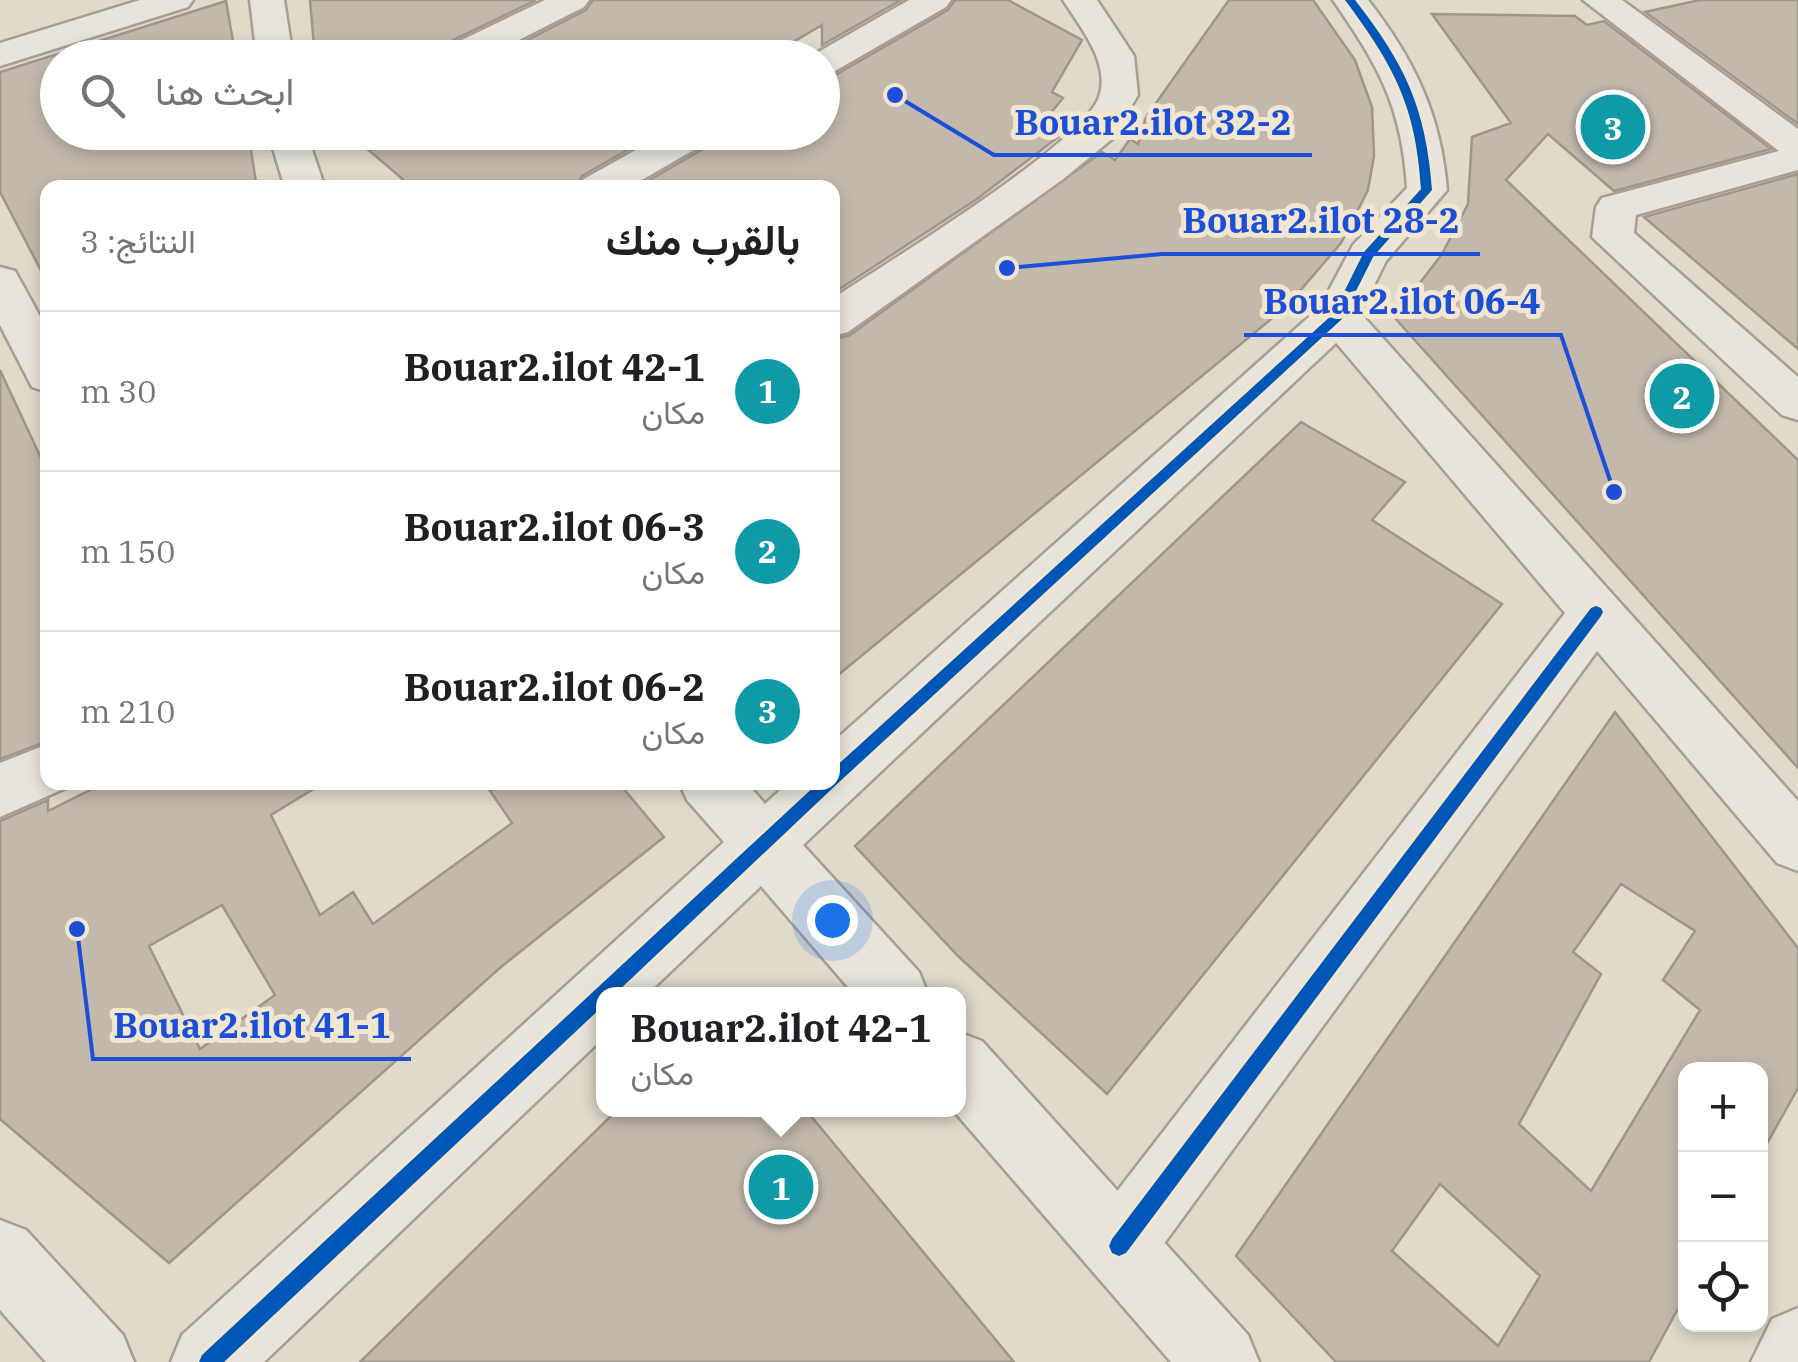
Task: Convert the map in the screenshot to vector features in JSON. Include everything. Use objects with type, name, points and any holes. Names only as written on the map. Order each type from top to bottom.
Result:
[{"type":"street","points":[[48,40],[176,0]]},
{"type":"street","points":[[267,0],[273,40]]},
{"type":"street","points":[[491,40],[572,0]]},
{"type":"street","points":[[840,52],[934,0]]},
{"type":"street","points":[[840,315],[1048,171],[1098,131],[1119,94],[1116,56],[1080,0]]},
{"type":"street","points":[[840,774],[1338,316],[1368,255],[1428,190],[1426,146],[1413,94],[1388,49],[1350,0]]},
{"type":"street","points":[[1600,0],[1798,147]]},
{"type":"street","points":[[0,55],[40,42]]},
{"type":"street","points":[[295,150],[302,180]]},
{"type":"street","points":[[612,180],[666,150]]},
{"type":"street","points":[[1798,158],[1616,207],[1612,236],[1798,403]]},
{"type":"street","points":[[0,281],[40,360]]},
{"type":"street","points":[[1338,316],[1798,844]]},
{"type":"street","points":[[1119,1246],[1596,612]]},
{"type":"street","points":[[0,791],[40,774]]},
{"type":"street","points":[[715,790],[890,987]]},
{"type":"street","points":[[611,987],[822,790]]},
{"type":"street","points":[[208,1362],[596,1001]]},
{"type":"street","points":[[966,1074],[1221,1362]]},
{"type":"street","points":[[0,1256],[96,1362]]},
{"type":"street","points":[[1789,1362],[1798,1345]]},
{"type":"building","points":[[310,0],[536,0],[453,40],[313,40]]},
{"type":"building","points":[[593,0],[901,0],[831,40],[822,40],[822,25],[797,40],[527,40],[586,10]]},
{"type":"building","points":[[955,0],[1008,0],[1082,40],[1052,92],[1063,98],[1046,119],[1066,131],[977,199],[840,289],[840,180],[650,180],[701,150],[840,150],[840,72],[948,10]]},
{"type":"building","points":[[1229,0],[1313,0],[1355,60],[1372,107],[1374,156],[1368,190],[1341,243],[1287,306],[840,673],[840,338],[850,335],[1102,152],[1115,160],[1130,139],[1138,144],[1146,117]]},
{"type":"building","points":[[1700,0],[1798,0],[1798,124],[1645,12]]},
{"type":"building","points":[[226,1],[233,40],[102,40]]},
{"type":"building","points":[[1432,14],[1575,16],[1587,25],[1604,21],[1771,149],[1614,191],[1548,134],[1506,180],[1798,460],[1798,768],[1394,317],[1442,254],[1468,204],[1472,137],[1511,123]]},
{"type":"building","points":[[40,59],[40,150],[251,150],[256,180],[40,180],[40,269],[0,192],[0,72]]},
{"type":"building","points":[[369,150],[628,150],[580,180],[404,180]]},
{"type":"building","points":[[1798,174],[1798,349],[1644,217]]},
{"type":"building","points":[[0,370],[40,456],[40,744],[0,759]]},
{"type":"building","points":[[1301,422],[1405,482],[1372,520],[1502,604],[1107,1094],[958,956],[855,846]]},
{"type":"building","points":[[1615,712],[1798,948],[1798,1088],[1768,1142],[1768,1062],[1678,1062],[1678,1309],[1649,1362],[1336,1362],[1236,1256]],"holes":[[[1621,884],[1695,931],[1663,980],[1700,1010],[1591,1191],[1519,1124],[1601,974],[1573,952]],[[1440,1184],[1540,1276],[1498,1346],[1392,1251]]]},
{"type":"building","points":[[90,790],[312,790],[271,815],[320,915],[353,892],[373,924],[512,823],[489,790],[625,790],[664,837],[501,967],[169,1263],[0,1119],[0,821],[48,800],[48,811]],"holes":[[[222,905],[275,995],[200,1049],[149,946]]]},
{"type":"building","points":[[610,1117],[812,1117],[1014,1362],[360,1362]]},
{"type":"cycle path","points":[[840,773],[1338,316],[1368,255],[1427,190],[1415,110],[1396,66],[1350,0]]},
{"type":"cycle path","points":[[1119,1246],[1596,612]]},
{"type":"cycle path","points":[[611,987],[821,790]]},
{"type":"cycle path","points":[[209,1362],[596,1001]]},
{"type":"place","name":"Bouar2.ilot 32-2","points":[[895,95]]},
{"type":"place","name":"Bouar2.ilot 06-2","points":[[1613,127]]},
{"type":"place","name":"Bouar2.ilot 28-2","points":[[1007,268]]},
{"type":"place","name":"Bouar2.ilot 06-3","points":[[1682,396]]},
{"type":"place","name":"Bouar2.ilot 06-4","points":[[1614,492]]},
{"type":"place","name":"Bouar2.ilot 41-1","points":[[77,929]]},
{"type":"place","name":"Bouar2.ilot 42-1","points":[[781,1187]]}]
